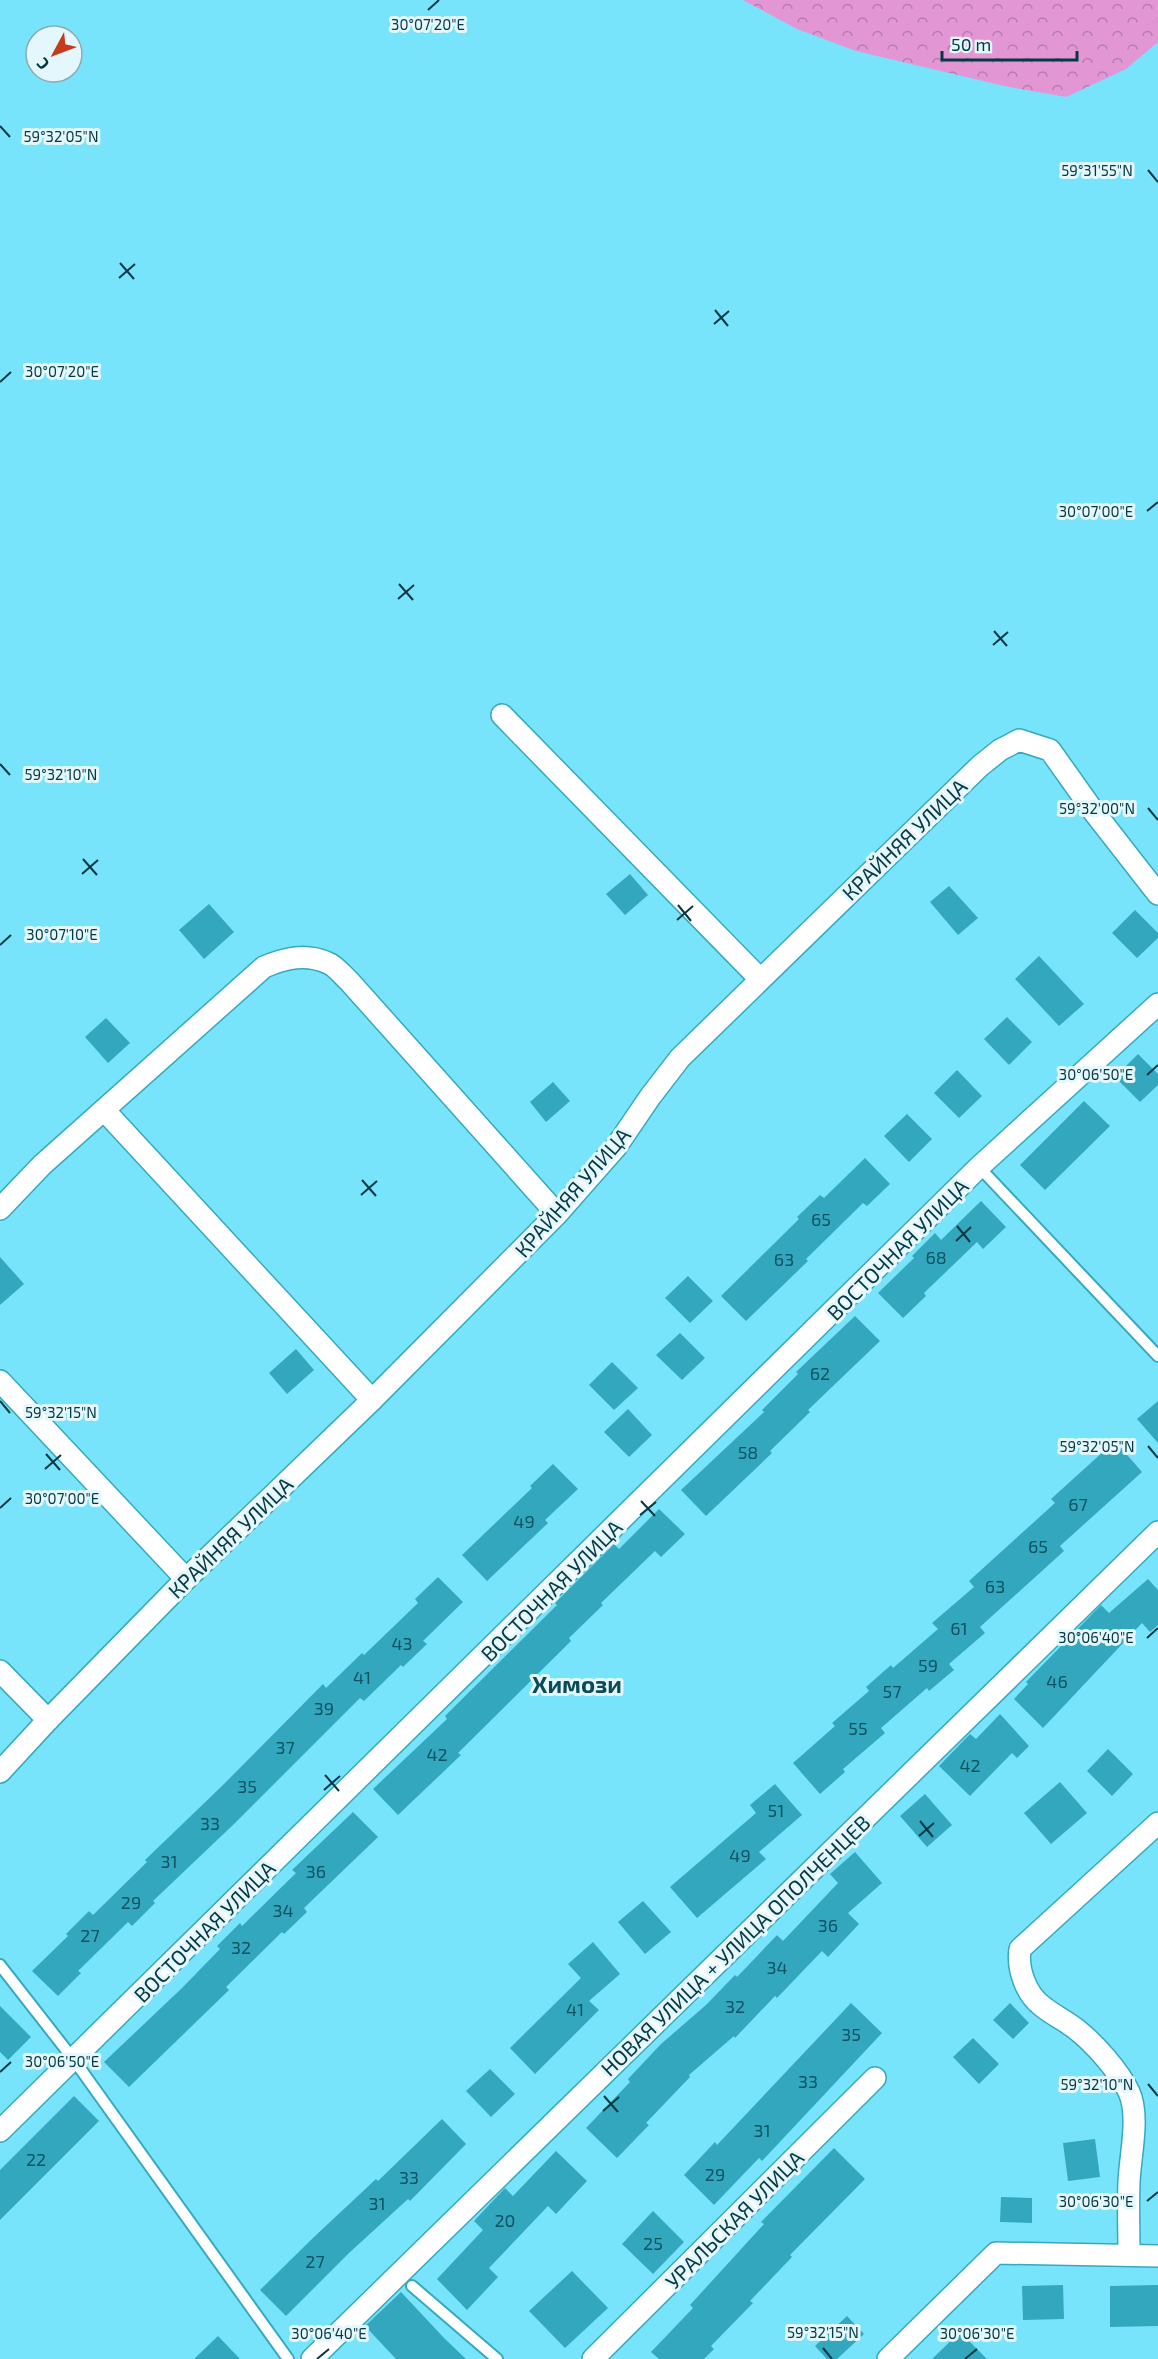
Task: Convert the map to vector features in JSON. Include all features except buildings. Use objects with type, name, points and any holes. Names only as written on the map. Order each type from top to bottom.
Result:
[{"type":"street","points":[[502,715],[760,979]]},
{"type":"street","name":"КРАЙНЯЯ УЛИЦА","points":[[0,1772],[186,1579],[372,1400],[557,1214],[616,1147],[680,1058],[980,766],[1000,750],[1019,740],[1050,750],[1094,812],[1158,894]]},
{"type":"street","points":[[0,1209],[42,1165],[264,967],[286,957],[306,957],[329,963],[349,981],[557,1214]]},
{"type":"street","name":"ВОСТОЧНАЯ УЛИЦА","points":[[0,2131],[979,1167],[1158,1004]]},
{"type":"street","points":[[104,1110],[372,1400]]},
{"type":"street","points":[[0,1381],[186,1579]]},
{"type":"street","name":"НОВАЯ УЛИЦА + УЛИЦА ОПОЛЧЕНЦЕВ","points":[[312,2359],[1158,1532]]},
{"type":"street","points":[[0,1671],[48,1720]]},
{"type":"street","points":[[1129,2255],[1129,2182],[1133,2104],[1121,2078],[1077,2029],[1040,2005],[1030,1992],[1019,1964],[1019,1956],[1020,1949],[1158,1823]]},
{"type":"street","name":"УРАЛЬСКАЯ УЛИЦА","points":[[593,2359],[875,2078]]},
{"type":"street","points":[[888,2359],[996,2253],[1158,2256]]},
{"type":"lane","points":[[979,1167],[1158,1356]]},
{"type":"lane","points":[[0,1965],[74,2060],[288,2359]]},
{"type":"lane","points":[[412,2286],[497,2359]]},
{"type":"green space","points":[[743,0],[1158,0],[1158,42],[1126,69],[1066,97],[1004,86],[856,51],[797,29]]},
{"type":"district","name":"Химози","points":[[577,1683]]}]
